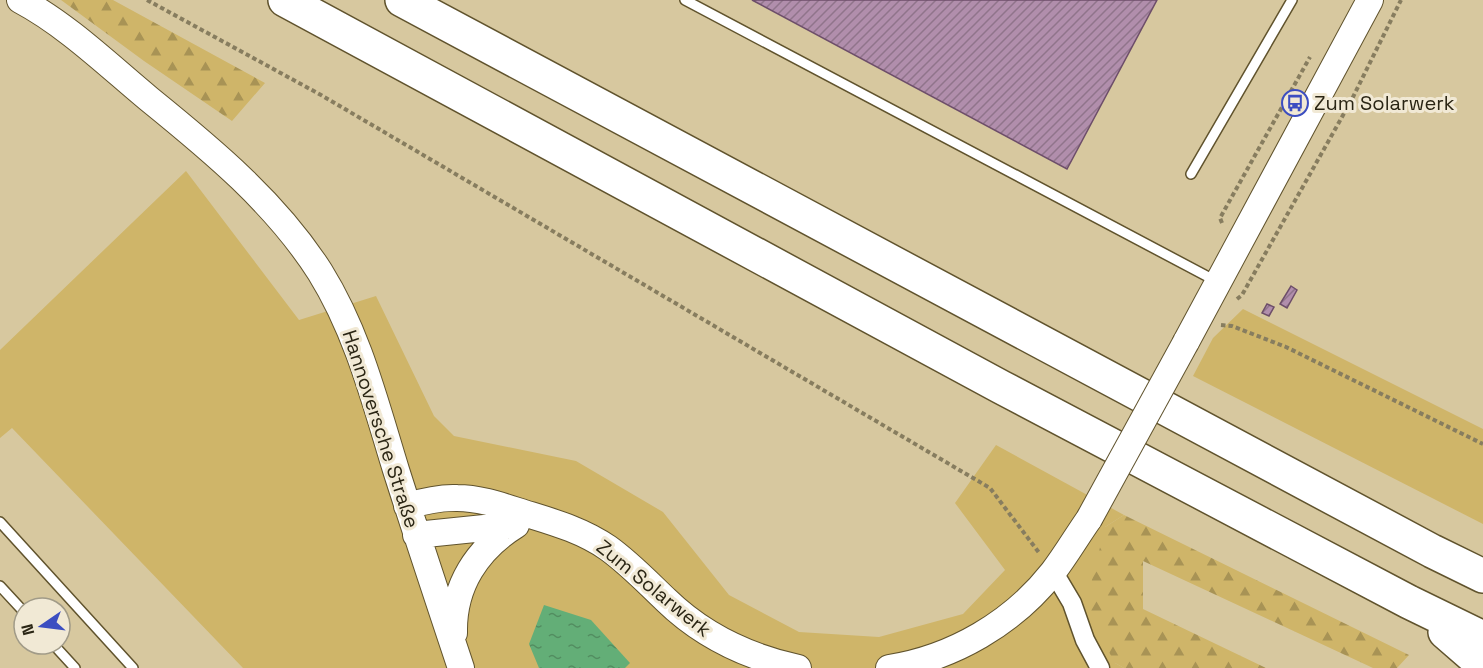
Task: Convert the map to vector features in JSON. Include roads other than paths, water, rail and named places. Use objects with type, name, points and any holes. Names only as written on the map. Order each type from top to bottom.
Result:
[{"type":"highway","points":[[285,0],[1001,387],[1409,602],[1483,638]]},
{"type":"highway","points":[[402,0],[1422,546],[1483,576]]},
{"type":"highway","points":[[1409,602],[1483,665]]},
{"type":"main road","name":"Hannoversche Straße","points":[[20,0],[57,23],[203,142],[278,216],[320,272],[361,355],[407,506],[459,663]]},
{"type":"main road","points":[[889,668],[926,660],[974,639],[1017,609],[1053,572],[1089,519],[1191,332],[1226,291],[1370,0]]},
{"type":"main road","name":"Zum Solarwerk","points":[[407,506],[440,499],[474,499],[577,530],[608,547],[708,634],[755,657],[798,668]]},
{"type":"main road","points":[[417,535],[516,525],[544,519]]},
{"type":"main road","points":[[459,663],[454,623],[461,589],[477,558],[489,545],[516,525]]},
{"type":"street","points":[[1053,572],[1072,603],[1085,640],[1100,668]]},
{"type":"lane","points":[[685,0],[1226,291]]},
{"type":"lane","points":[[1191,174],[1292,0]]},
{"type":"lane","points":[[0,522],[133,668]]},
{"type":"lane","points":[[0,586],[12,599]]},
{"type":"lane","points":[[64,656],[75,668]]},
{"type":"water","points":[[544,605],[591,620],[630,663],[625,668],[539,668],[529,644]]},
{"type":"place","name":"Zum Solarwerk","points":[[1295,103]]}]
